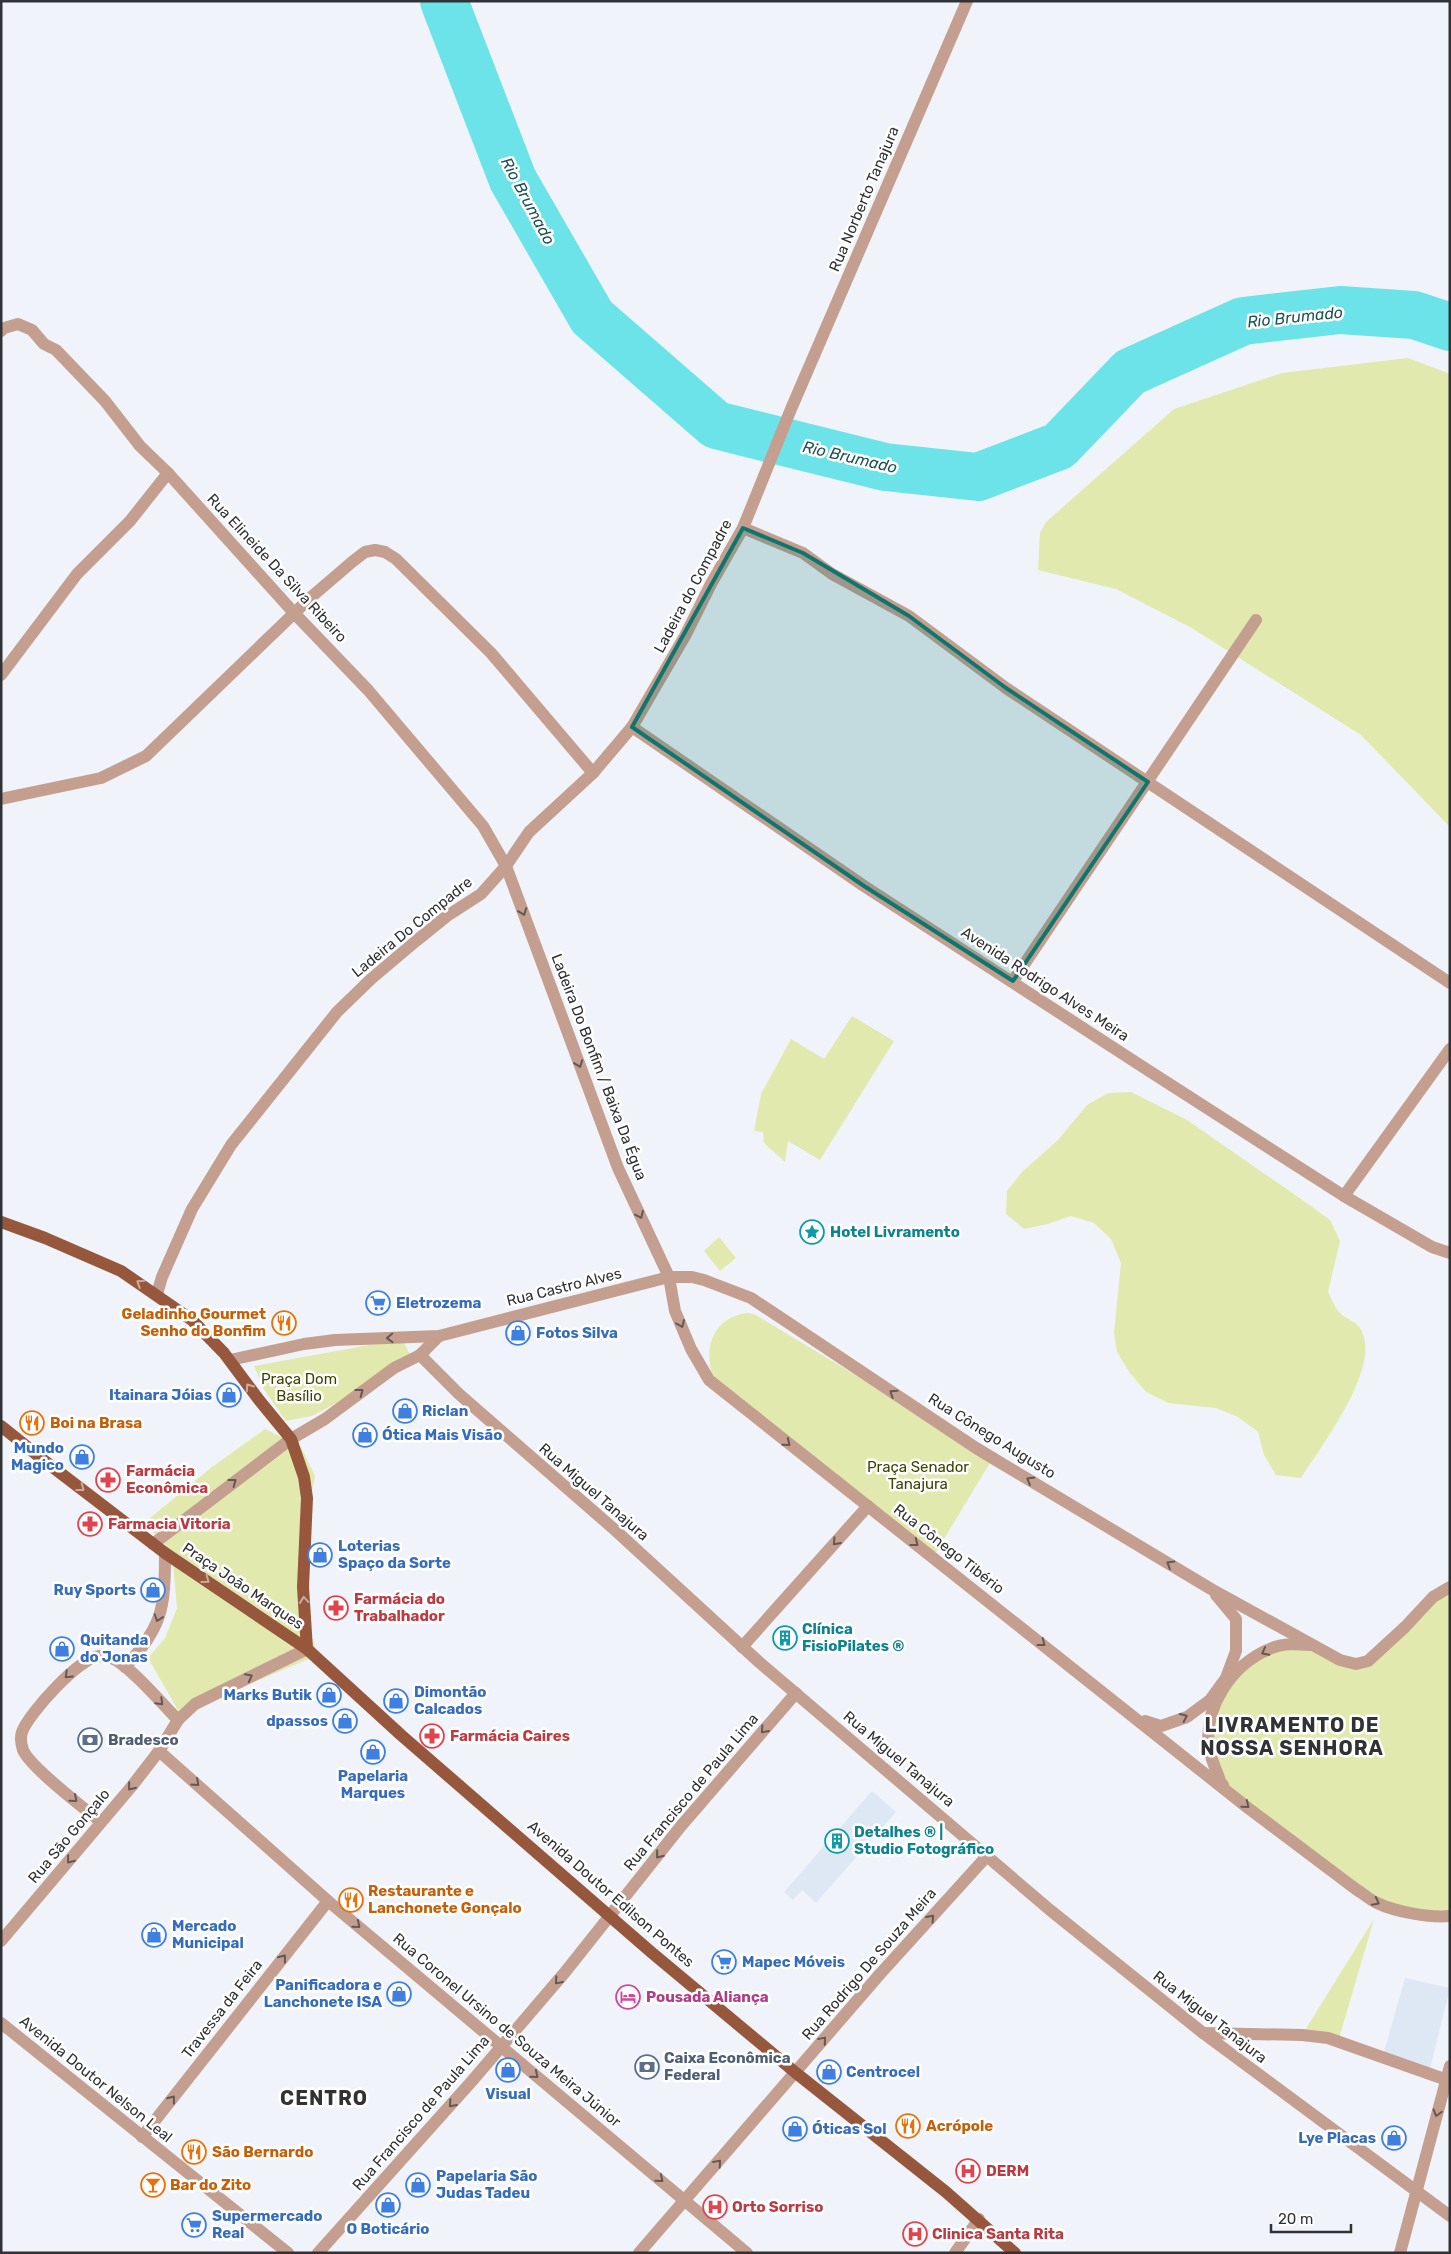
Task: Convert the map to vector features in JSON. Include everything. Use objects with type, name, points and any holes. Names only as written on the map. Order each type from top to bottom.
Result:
[{"type":"main road","points":[[1,1222],[121,1271],[157,1294],[192,1320],[230,1360],[258,1400],[291,1439]]},
{"type":"main road","points":[[1,1426],[165,1553]]},
{"type":"main road","name":"Praça João Marques","points":[[291,1439],[304,1477],[307,1498],[303,1587],[307,1649]]},
{"type":"main road","name":"Praça João Marques","points":[[165,1553],[307,1649]]},
{"type":"main road","name":"Avenida Doutor Edilson Pontes","points":[[307,1649],[401,1735],[612,1916],[796,2072],[979,2219],[1015,2253]]},
{"type":"street","name":"Rua Norberto Tanajura","points":[[772,456],[967,1]]},
{"type":"street","name":"Rua Elineide Da Silva Ribeiro","points":[[1,331],[4,328],[18,324],[32,330],[44,344],[56,350],[105,401],[140,446],[368,690],[437,770],[483,826],[506,866]]},
{"type":"street","name":"Ladeira do Compadre","points":[[632,727],[685,636],[710,584],[743,528],[772,456]]},
{"type":"street","points":[[1,675],[77,574],[130,521],[168,474]]},
{"type":"street","points":[[743,528],[803,553],[832,574],[909,616],[1006,688],[1450,983]]},
{"type":"street","points":[[1,799],[101,778],[146,756],[318,591],[365,552],[375,550],[385,552],[396,559],[491,653],[593,773]]},
{"type":"street","points":[[1013,981],[1256,620]]},
{"type":"street","name":"Ladeira Do Compadre","points":[[157,1294],[162,1277],[192,1208],[231,1145],[326,1026],[371,979],[447,916],[481,894],[506,866],[529,832],[593,773],[632,727]]},
{"type":"street","name":"Avenida Rodrigo Alves Meira","points":[[632,727],[864,886],[1344,1196],[1416,1238],[1450,1253]]},
{"type":"street","name":"Ladeira Do Bonfim / Baixa Da Égua","points":[[506,866],[618,1168],[669,1277]]},
{"type":"street","points":[[1344,1196],[1450,1048]]},
{"type":"street","name":"Rua Cônego Augusto","points":[[669,1277],[692,1277],[746,1296],[976,1448],[1211,1589],[1340,1660],[1356,1664],[1368,1661],[1405,1627],[1433,1597],[1450,1587]]},
{"type":"street","name":"Rua Castro Alves","points":[[230,1360],[304,1344],[335,1340],[439,1336],[669,1277]]},
{"type":"street","name":"Rua Cônego Tibério","points":[[669,1277],[676,1311],[691,1349],[709,1380],[1231,1793],[1376,1903],[1450,1921]]},
{"type":"street","points":[[291,1439],[325,1419],[394,1368],[420,1355],[439,1336]]},
{"type":"street","name":"Rua Miguel Tanajura","points":[[420,1355],[459,1394],[615,1530],[742,1647],[1050,1910],[1203,2033],[1450,2216]]},
{"type":"street","name":"Praça João Marques","points":[[153,1544],[291,1439]]},
{"type":"street","points":[[742,1647],[868,1506]]},
{"type":"street","name":"Praça João Marques","points":[[125,1667],[152,1635],[160,1615],[165,1590],[165,1553]]},
{"type":"street","points":[[1138,1719],[1160,1726],[1187,1717],[1210,1700],[1226,1678],[1236,1651],[1236,1618],[1211,1589]]},
{"type":"street","points":[[1231,1793],[1220,1781],[1210,1750],[1211,1718],[1222,1688],[1243,1663],[1272,1648],[1288,1644],[1312,1645]]},
{"type":"street","name":"Praça João Marques","points":[[178,1720],[195,1704],[307,1649]]},
{"type":"street","points":[[101,1822],[27,1757],[23,1750],[22,1733],[34,1712],[62,1680],[86,1662],[99,1656],[113,1659],[125,1667],[178,1720],[159,1751]]},
{"type":"street","name":"Rua Francisco de Paula Lima","points":[[318,2253],[501,2047],[612,1916],[682,1826],[796,1693]]},
{"type":"street","name":"Rua São Gonçalo","points":[[1,1942],[159,1751]]},
{"type":"street","name":"Rua Coronel Ursino de Souza Meira Júnior","points":[[159,1751],[328,1901],[747,2253]]},
{"type":"street","name":"Rua Rodrigo De Souza Meira","points":[[639,2253],[987,1856]]},
{"type":"street","name":"Travessa da Feira","points":[[142,2137],[328,1901]]},
{"type":"street","points":[[1437,1918],[1450,1916]]},
{"type":"street","name":"Avenida Doutor Nelson Leal","points":[[1,2024],[288,2253]]},
{"type":"street","points":[[1203,2033],[1302,2035],[1328,2038],[1447,2080]]},
{"type":"street","points":[[1400,2253],[1415,2191],[1450,2066]]},
{"type":"street","points":[[955,2253],[979,2219]]},
{"type":"highlighted area","points":[[743,528],[803,553],[909,616],[1006,688],[1148,782],[1013,981],[864,886],[632,727]]},
{"type":"shaded area","points":[[872,1791],[896,1812],[816,1903],[802,1890],[793,1900],[784,1892]]},
{"type":"shaded area","points":[[1405,1978],[1450,1988],[1430,2069],[1383,2055]]},
{"type":"green space","points":[[1408,358],[1450,374],[1450,827],[1361,735],[1190,627],[1116,589],[1038,570],[1040,533],[1046,522],[1174,409],[1282,373]]},
{"type":"green space","points":[[852,1016],[894,1041],[820,1160],[788,1141],[785,1162],[764,1143],[763,1132],[754,1131],[761,1094],[791,1039],[824,1059]]},
{"type":"green space","points":[[1131,1092],[1187,1120],[1311,1206],[1330,1220],[1340,1241],[1328,1292],[1339,1312],[1360,1328],[1365,1344],[1364,1363],[1347,1405],[1301,1478],[1276,1475],[1264,1455],[1258,1432],[1238,1417],[1216,1408],[1168,1403],[1146,1392],[1130,1373],[1117,1352],[1114,1333],[1121,1263],[1111,1239],[1094,1223],[1071,1216],[1048,1224],[1024,1229],[1006,1214],[1007,1191],[1022,1172],[1058,1140],[1087,1105],[1108,1093]]},
{"type":"green space","points":[[719,1237],[736,1258],[720,1271],[704,1251]]},
{"type":"green space","name":"Praça Senador Tanajura","points":[[747,1313],[754,1314],[993,1458],[933,1557],[713,1377],[709,1355],[710,1345],[714,1336],[726,1321]]},
{"type":"green space","name":"Praça Dom Basílio","points":[[402,1339],[414,1362],[312,1416],[286,1421],[265,1391],[254,1366]]},
{"type":"green space","points":[[265,1429],[301,1447],[315,1476],[309,1508],[309,1629],[318,1655],[222,1696],[179,1712],[148,1658],[165,1638],[177,1608],[172,1552],[144,1523],[212,1467]]},
{"type":"green space","points":[[1450,1587],[1450,1916],[1387,1907],[1220,1781],[1211,1718],[1243,1663],[1288,1644],[1356,1664]]},
{"type":"green space","points":[[1374,1919],[1338,2042],[1302,2035]]},
{"type":"waterway","name":"Rio Brumado","points":[[444,1],[513,180],[592,317],[716,425],[885,467],[978,477],[1059,446],[1130,372],[1243,321],[1340,310],[1414,315],[1450,327]]},
{"type":"place","name":"Hotel Livramento","points":[[812,1232]]},
{"type":"place","name":"Eletrozema","points":[[378,1303]]},
{"type":"place","name":"Geladinho Gourmet Senho do Bonfim","points":[[284,1323]]},
{"type":"place","name":"Fotos Silva","points":[[518,1333]]},
{"type":"place","name":"Itainara Jóias","points":[[229,1395]]},
{"type":"place","name":"Riclan","points":[[405,1411]]},
{"type":"place","name":"Boi na Brasa","points":[[32,1423]]},
{"type":"place","name":"Ótica Mais Visão","points":[[365,1435]]},
{"type":"place","name":"Mundo Magico","points":[[82,1457]]},
{"type":"place","name":"Farmácia Econômica","points":[[108,1480]]},
{"type":"place","name":"Farmacia Vitoria","points":[[90,1524]]},
{"type":"place","name":"Loterias Spaço da Sorte","points":[[320,1555]]},
{"type":"place","name":"Ruy Sports","points":[[153,1590]]},
{"type":"place","name":"Farmácia do Trabalhador","points":[[336,1608]]},
{"type":"place","name":"Clínica FisioPilates ®","points":[[785,1638]]},
{"type":"place","name":"Quitanda do Jonas","points":[[62,1649]]},
{"type":"place","name":"Marks Butik","points":[[329,1695]]},
{"type":"place","name":"Dimontão Calcados","points":[[396,1701]]},
{"type":"place","name":"dpassos","points":[[345,1721]]},
{"type":"place","name":"Farmácia Caires","points":[[432,1736]]},
{"type":"place","name":"Bradesco","points":[[90,1740]]},
{"type":"place","name":"Papelaria Marques","points":[[373,1752]]},
{"type":"place","name":"Detalhes ® | Studio Fotográfico","points":[[837,1841]]},
{"type":"place","name":"Restaurante e Lanchonete Gonçalo","points":[[351,1900]]},
{"type":"place","name":"Mercado Municipal","points":[[154,1935]]},
{"type":"place","name":"Mapec Móveis","points":[[724,1962]]},
{"type":"place","name":"Panificadora e Lanchonete ISA","points":[[399,1994]]},
{"type":"place","name":"Pousada Aliança","points":[[628,1997]]},
{"type":"place","name":"Caixa Econômica Federal","points":[[647,2067]]},
{"type":"place","name":"Visual","points":[[508,2070]]},
{"type":"place","name":"Centrocel","points":[[829,2072]]},
{"type":"place","name":"Acrópole","points":[[908,2126]]},
{"type":"place","name":"Óticas Sol","points":[[795,2129]]},
{"type":"place","name":"Lye Placas","points":[[1394,2138]]},
{"type":"place","name":"São Bernardo","points":[[194,2152]]},
{"type":"place","name":"DERM","points":[[968,2171]]},
{"type":"place","name":"Bar do Zito","points":[[153,2185]]},
{"type":"place","name":"Papelaria São Judas Tadeu","points":[[418,2185]]},
{"type":"place","name":"O Boticário","points":[[388,2205]]},
{"type":"place","name":"Orto Sorriso","points":[[715,2207]]},
{"type":"place","name":"Supermercado Real","points":[[194,2225]]},
{"type":"place","name":"Clinica Santa Rita","points":[[915,2234]]},
{"type":"district","name":"LIVRAMENTO DE NOSSA SENHORA","points":[[1292,1736]]},
{"type":"district","name":"CENTRO","points":[[324,2098]]}]
